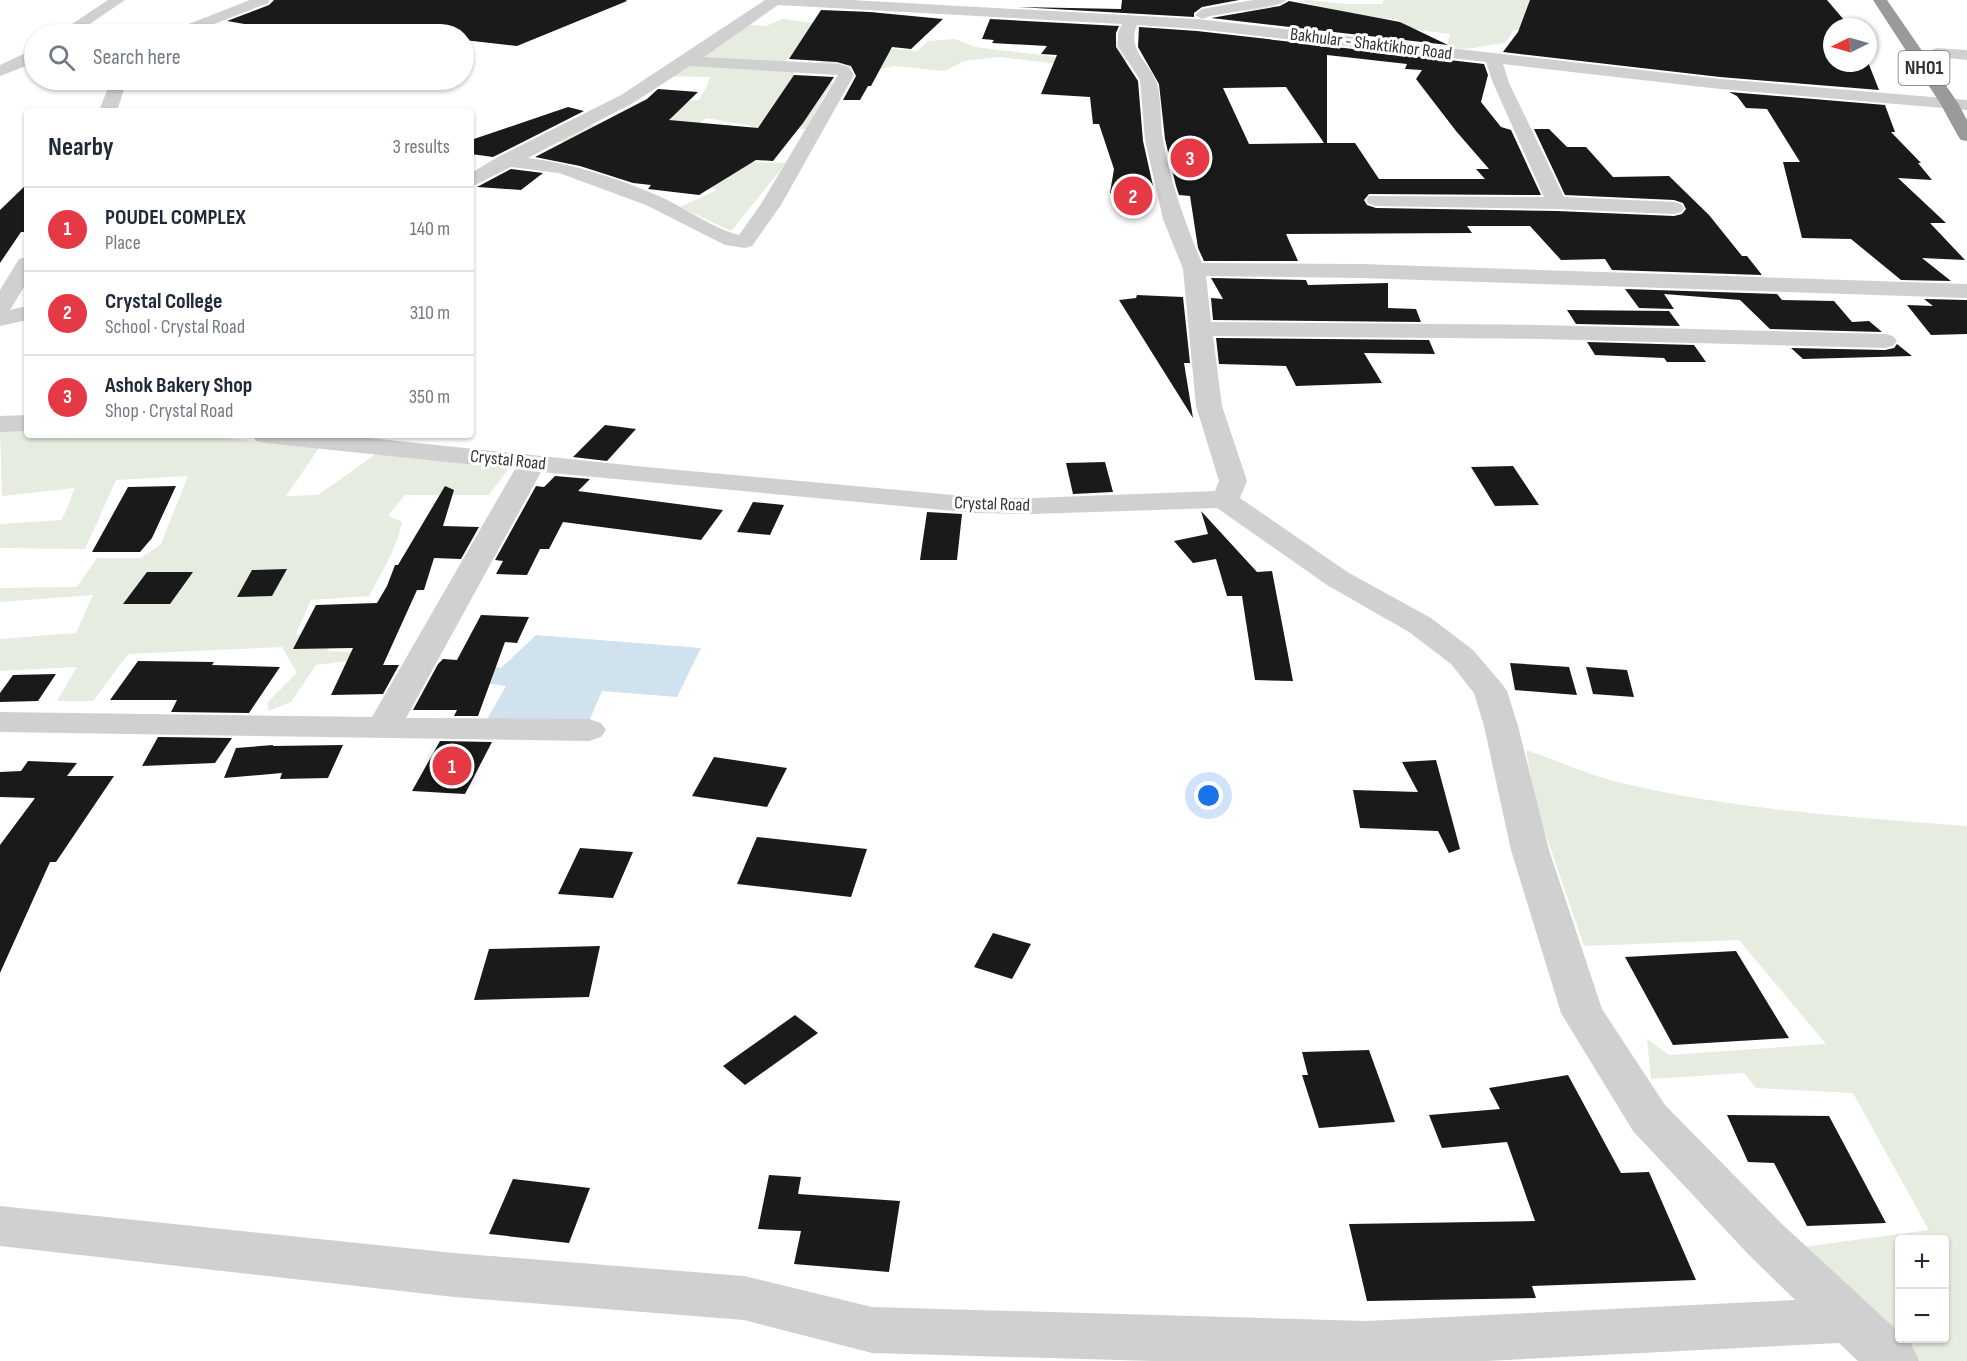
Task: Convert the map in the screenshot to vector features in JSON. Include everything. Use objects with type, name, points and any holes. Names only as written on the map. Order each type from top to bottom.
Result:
[{"type":"highway","name":"NH01","points":[[1880,0],[1961,100],[1967,136]]},
{"type":"highway","name":"NH01","points":[[1926,35],[1949,72]]},
{"type":"street","points":[[81,24],[118,0]]},
{"type":"street","points":[[201,24],[262,0]]},
{"type":"street","points":[[474,179],[627,99],[774,0]]},
{"type":"street","name":"Bakhular - Shaktikhor Road","points":[[774,0],[1197,24],[1720,84],[1961,100]]},
{"type":"street","points":[[1008,14],[1024,0]]},
{"type":"street","points":[[1197,24],[1198,18],[1207,12],[1280,0]]},
{"type":"street","points":[[1131,21],[1126,33],[1126,46],[1148,80],[1154,140],[1173,219],[1194,269],[1203,368],[1209,406],[1233,481],[1230,492],[1223,499],[1338,579],[1420,625],[1462,657],[1490,691],[1502,726],[1530,850],[1582,1013],[1649,1118],[1766,1240],[1893,1361]]},
{"type":"street","points":[[1937,53],[1967,55]]},
{"type":"street","points":[[1493,58],[1501,83],[1557,203]]},
{"type":"street","points":[[0,71],[24,61]]},
{"type":"street","points":[[505,161],[561,168],[588,176],[653,201],[732,241],[745,242],[771,206],[846,75],[843,70],[837,69],[686,61]]},
{"type":"street","points":[[109,108],[115,90]]},
{"type":"street","points":[[1376,200],[1557,203],[1674,208]]},
{"type":"street","points":[[0,308],[24,269]]},
{"type":"street","points":[[1194,269],[1373,271],[1967,291]]},
{"type":"street","points":[[0,319],[24,314]]},
{"type":"street","points":[[1201,329],[1540,332],[1885,341]]},
{"type":"street","points":[[0,424],[24,423]]},
{"type":"street","name":"Crystal Road","points":[[295,438],[669,477],[975,505],[1032,506],[1223,499]]},
{"type":"street","points":[[383,728],[533,462]]},
{"type":"street","points":[[0,722],[589,730]]},
{"type":"street","points":[[0,1226],[454,1275],[744,1298],[872,1330],[1366,1344],[1849,1320]]},
{"type":"shaded area","points":[[1384,0],[1572,0],[1595,6],[1611,3],[1603,0],[1625,0],[1632,3],[1641,13],[1666,14],[1665,20],[1679,26],[1679,30],[1700,36],[1700,39],[1704,41],[1746,47],[1758,55],[1781,63],[1783,67],[1776,69],[1699,68],[1643,58],[1639,49],[1620,44],[1614,48],[1616,52],[1607,54],[1592,47],[1546,39],[1519,30],[1514,30],[1505,43],[1456,48],[1447,47],[1450,34],[1409,29],[1396,20],[1381,19],[1356,23],[1319,22],[1239,11],[1273,5],[1321,16],[1340,11],[1298,1],[1345,4],[1382,4]]},
{"type":"shaded area","points":[[783,19],[823,24],[881,48],[917,51],[928,41],[955,39],[975,47],[1065,58],[1080,40],[1118,41],[1130,61],[1057,64],[1000,57],[964,61],[945,71],[894,66],[878,70],[816,65],[826,56],[808,54],[790,57],[781,64],[701,58],[749,25],[766,26]]},
{"type":"shaded area","points":[[690,63],[795,70],[792,82],[834,83],[827,91],[807,129],[760,128],[730,162],[786,163],[731,231],[680,207],[717,190],[702,184],[694,156],[751,126],[706,118],[649,161],[580,144],[553,141],[588,125],[641,127],[676,103],[699,100],[708,84],[709,77],[670,76]]},
{"type":"shaded area","points":[[24,428],[24,438],[224,438],[319,448],[286,496],[318,495],[376,454],[509,468],[489,495],[405,495],[388,516],[402,522],[400,532],[393,551],[369,596],[311,600],[296,634],[332,639],[328,651],[396,655],[316,665],[291,702],[269,711],[267,703],[297,673],[282,647],[128,654],[93,701],[57,701],[77,667],[0,671],[0,639],[76,633],[93,595],[0,602],[0,588],[77,587],[97,558],[141,558],[161,544],[188,476],[116,480],[85,549],[0,548],[0,524],[62,520],[75,488],[2,496],[0,429]]},
{"type":"shaded area","points":[[1526,750],[1613,781],[1668,793],[1795,811],[1967,826],[1967,1361],[1909,1361],[1803,1247],[1929,1230],[1853,1093],[1756,1088],[1744,1073],[1651,1079],[1647,1039],[1669,1055],[1826,1044],[1739,940],[1584,946],[1537,809]]},
{"type":"water","points":[[536,635],[701,648],[677,697],[602,691],[587,726],[487,719],[506,686],[470,681],[482,664],[501,668]]},
{"type":"building","points":[[274,0],[627,1],[517,46],[474,41],[474,24],[245,24],[227,21],[269,5]]},
{"type":"building","points":[[1122,0],[1239,0],[1202,7],[1194,13],[1194,17],[1018,7],[1121,9]]},
{"type":"building","points":[[1530,0],[1827,0],[1842,18],[1823,18],[1823,72],[1872,72],[1879,90],[1720,77],[1503,52],[1518,32]]},
{"type":"building","points":[[1289,1],[1400,22],[1448,45],[1211,18],[1280,6]]},
{"type":"building","points":[[821,10],[943,19],[911,49],[892,47],[871,86],[868,86],[860,100],[843,100],[856,76],[851,66],[837,62],[789,59]]},
{"type":"building","points":[[990,19],[1119,26],[1116,33],[1116,47],[1138,81],[1143,141],[1155,195],[1110,193],[1114,169],[1099,124],[1093,124],[1090,97],[1041,94],[1057,55],[1041,54],[1047,46],[992,43],[994,40],[982,39]]},
{"type":"building","points":[[1139,27],[1197,31],[1484,64],[1488,75],[1481,102],[1501,127],[1511,130],[1541,195],[1369,194],[1364,200],[1367,205],[1376,208],[1557,211],[1674,216],[1682,214],[1686,209],[1683,203],[1674,200],[1565,195],[1534,129],[1549,129],[1567,147],[1586,147],[1613,177],[1669,176],[1709,215],[1742,256],[1747,256],[1762,275],[1612,270],[1605,259],[1561,260],[1530,226],[1467,226],[1472,233],[1286,234],[1298,261],[1204,261],[1198,248],[1190,196],[1179,195],[1176,186],[1165,139],[1159,84],[1138,47]],"holes":[[[1327,55],[1407,64],[1405,69],[1422,70],[1416,79],[1489,169],[1476,169],[1485,179],[1379,179],[1355,143],[1327,143]],[[1286,87],[1324,143],[1249,144],[1223,88]]]},
{"type":"building","points":[[794,75],[834,77],[803,123],[773,161],[756,160],[699,195],[648,189],[651,185],[633,183],[580,166],[535,157],[647,99],[658,89],[698,92],[669,120],[758,128]]},
{"type":"building","points":[[1729,92],[1885,105],[1895,132],[1891,132],[1921,163],[1918,163],[1932,180],[1898,178],[1946,223],[1930,223],[1965,260],[1922,258],[1951,281],[1901,280],[1851,239],[1802,238],[1783,162],[1800,162],[1767,109],[1746,108],[1737,96]]},
{"type":"building","points":[[568,107],[584,111],[493,157],[474,154],[474,139]]},
{"type":"building","points":[[511,169],[543,173],[521,190],[477,187]]},
{"type":"building","points":[[24,187],[24,232],[21,232],[0,263],[0,210]]},
{"type":"building","points":[[1211,278],[1306,280],[1308,285],[1388,283],[1388,308],[1416,309],[1421,322],[1213,320],[1211,298],[1223,299]]},
{"type":"building","points":[[1625,289],[1777,294],[1782,300],[1834,301],[1852,322],[1869,321],[1882,332],[1770,329],[1740,300],[1664,294],[1674,309],[1639,308]]},
{"type":"building","points":[[1137,295],[1183,297],[1190,363],[1184,363],[1193,418],[1119,300],[1136,298]]},
{"type":"building","points":[[1924,299],[1967,300],[1967,334],[1931,335],[1907,305],[1933,306]]},
{"type":"building","points":[[1567,310],[1669,311],[1680,326],[1576,324]]},
{"type":"building","points":[[1216,338],[1429,340],[1435,354],[1364,353],[1382,383],[1296,386],[1286,366],[1219,364]]},
{"type":"building","points":[[1587,342],[1694,345],[1706,362],[1667,362],[1664,358],[1595,355]]},
{"type":"building","points":[[1897,344],[1912,356],[1803,359],[1791,348],[1885,350],[1894,348]]},
{"type":"building","points":[[605,425],[636,429],[607,461],[573,457]]},
{"type":"building","points":[[1105,462],[1113,492],[1073,494],[1066,463]]},
{"type":"building","points":[[1513,466],[1539,505],[1495,506],[1471,467]]},
{"type":"building","points":[[555,476],[590,479],[578,491],[723,510],[701,540],[563,522],[549,549],[540,549],[527,575],[496,574],[503,561],[495,560],[536,486],[544,487]]},
{"type":"building","points":[[176,486],[152,538],[140,552],[92,552],[128,487]]},
{"type":"building","points":[[445,486],[454,490],[443,526],[479,527],[461,559],[434,558],[424,590],[417,590],[383,665],[399,665],[383,694],[331,695],[353,648],[293,649],[316,605],[377,603],[395,565],[398,565]]},
{"type":"building","points":[[753,502],[784,505],[770,535],[737,532]]},
{"type":"building","points":[[1201,511],[1257,572],[1272,571],[1293,681],[1255,680],[1242,596],[1227,596],[1216,559],[1193,563],[1174,541],[1208,534]]},
{"type":"building","points":[[927,512],[962,514],[957,560],[920,560]]},
{"type":"building","points":[[287,569],[272,596],[237,597],[252,570]]},
{"type":"building","points":[[147,572],[193,572],[170,604],[123,604]]},
{"type":"building","points":[[481,615],[529,617],[517,643],[505,642],[478,716],[454,716],[457,710],[413,710],[438,664],[443,659],[457,660]]},
{"type":"building","points":[[138,661],[214,662],[212,665],[280,667],[249,713],[171,712],[177,700],[110,700]]},
{"type":"building","points":[[1510,663],[1569,667],[1577,695],[1515,690]]},
{"type":"building","points":[[1586,667],[1627,670],[1634,697],[1593,694]]},
{"type":"building","points":[[56,674],[38,701],[0,702],[0,693],[13,675]]},
{"type":"building","points":[[158,737],[232,738],[215,763],[142,766]]},
{"type":"building","points":[[440,741],[492,742],[465,794],[412,791]]},
{"type":"building","points":[[273,745],[343,745],[328,778],[280,779],[282,773],[224,778],[236,748]]},
{"type":"building","points":[[714,757],[787,768],[767,807],[692,796]]},
{"type":"building","points":[[1436,760],[1460,849],[1449,853],[1438,831],[1360,828],[1353,790],[1418,792],[1402,762]]},
{"type":"building","points":[[28,761],[77,763],[67,776],[114,776],[56,862],[50,862],[0,973],[0,845],[35,798],[0,797],[0,772],[21,771]]},
{"type":"building","points":[[757,837],[867,849],[851,897],[737,884]]},
{"type":"building","points":[[580,848],[633,852],[613,898],[558,894]]},
{"type":"building","points":[[993,933],[1031,944],[1012,979],[974,967]]},
{"type":"building","points":[[600,946],[589,997],[474,1000],[489,949]]},
{"type":"building","points":[[1736,951],[1789,1038],[1673,1045],[1625,957]]},
{"type":"building","points":[[795,1015],[818,1033],[745,1085],[723,1066]]},
{"type":"building","points":[[1369,1050],[1395,1122],[1319,1128],[1302,1075],[1308,1075],[1302,1052]]},
{"type":"building","points":[[1568,1075],[1621,1173],[1649,1172],[1696,1280],[1532,1286],[1536,1298],[1367,1301],[1349,1224],[1535,1221],[1507,1142],[1442,1148],[1429,1115],[1500,1109],[1489,1088]]},
{"type":"building","points":[[1727,1115],[1829,1116],[1886,1223],[1807,1226],[1774,1163],[1748,1162]]},
{"type":"building","points":[[769,1175],[801,1177],[798,1194],[900,1201],[889,1272],[794,1264],[801,1231],[758,1229]]},
{"type":"building","points":[[513,1179],[590,1188],[569,1243],[489,1234]]},
{"type":"place","name":"Ashok Bakery Shop","points":[[1190,158]]},
{"type":"place","name":"Crystal College","points":[[1133,196]]},
{"type":"place","name":"POUDEL COMPLEX","points":[[452,766]]}]
